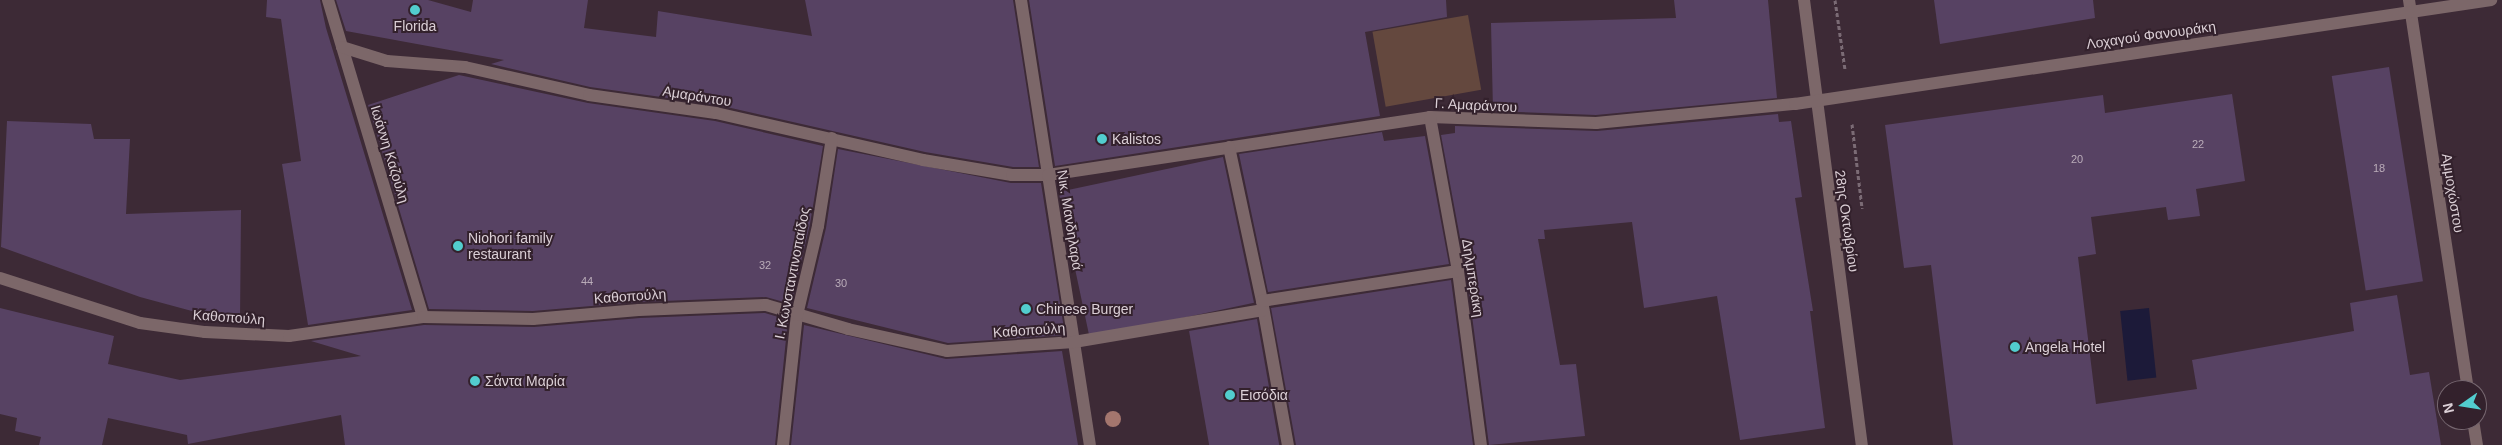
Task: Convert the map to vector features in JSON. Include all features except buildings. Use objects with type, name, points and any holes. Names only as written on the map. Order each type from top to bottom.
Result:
[{"type":"street","name":"Ιωάννη Καζούλη","points":[[328,0],[424,317]]},
{"type":"street","name":"Νικ. Μανδηλαρά","points":[[1020,0],[1090,445]]},
{"type":"street","name":"28ης Οκτωβρίου","points":[[1804,0],[1862,445]]},
{"type":"street","name":"Λοχαγού Φανουράκη","points":[[1816,100],[2410,6],[2491,0]]},
{"type":"street","name":"Αμμοχώστου","points":[[2410,6],[2466,380]]},
{"type":"street","name":"Αμαράντου","points":[[342,47],[387,61],[464,66],[589,95],[716,113],[924,160],[1012,175],[1048,175]]},
{"type":"street","name":"Γ. Αμαράντου","points":[[1048,175],[1430,116],[1596,123],[1816,100]]},
{"type":"street","name":"Δηλμπεράκη","points":[[1430,116],[1458,271],[1481,445]]},
{"type":"street","name":"Ι. Κωνσταντινοπαίδος","points":[[783,445],[797,314],[818,226],[832,138]]},
{"type":"street","points":[[1229,148],[1263,306],[1288,445]]},
{"type":"street","name":"Καθοπούλη","points":[[0,278],[140,323],[204,332],[289,336],[424,317],[533,319],[639,310],[766,305],[947,351],[1074,342],[1458,271]]},
{"type":"street","points":[[2475,430],[2477,445]]},
{"type":"shaded area","points":[[1468,15],[1481,90],[1386,107],[1372,32]]},
{"type":"shaded area","points":[[2149,308],[2156,378],[2127,381],[2120,311]]},
{"type":"place","name":"Florida","points":[[415,10]]},
{"type":"place","name":"Kalistos","points":[[1102,139]]},
{"type":"place","name":"Niohori family restaurant","points":[[458,246]]},
{"type":"place","name":"Chinese Burger","points":[[1026,309]]},
{"type":"place","name":"Angela Hotel","points":[[2015,347]]},
{"type":"place","name":"Σάντα Μαρία","points":[[475,381]]},
{"type":"place","name":"Εισόδια","points":[[1230,395]]}]
